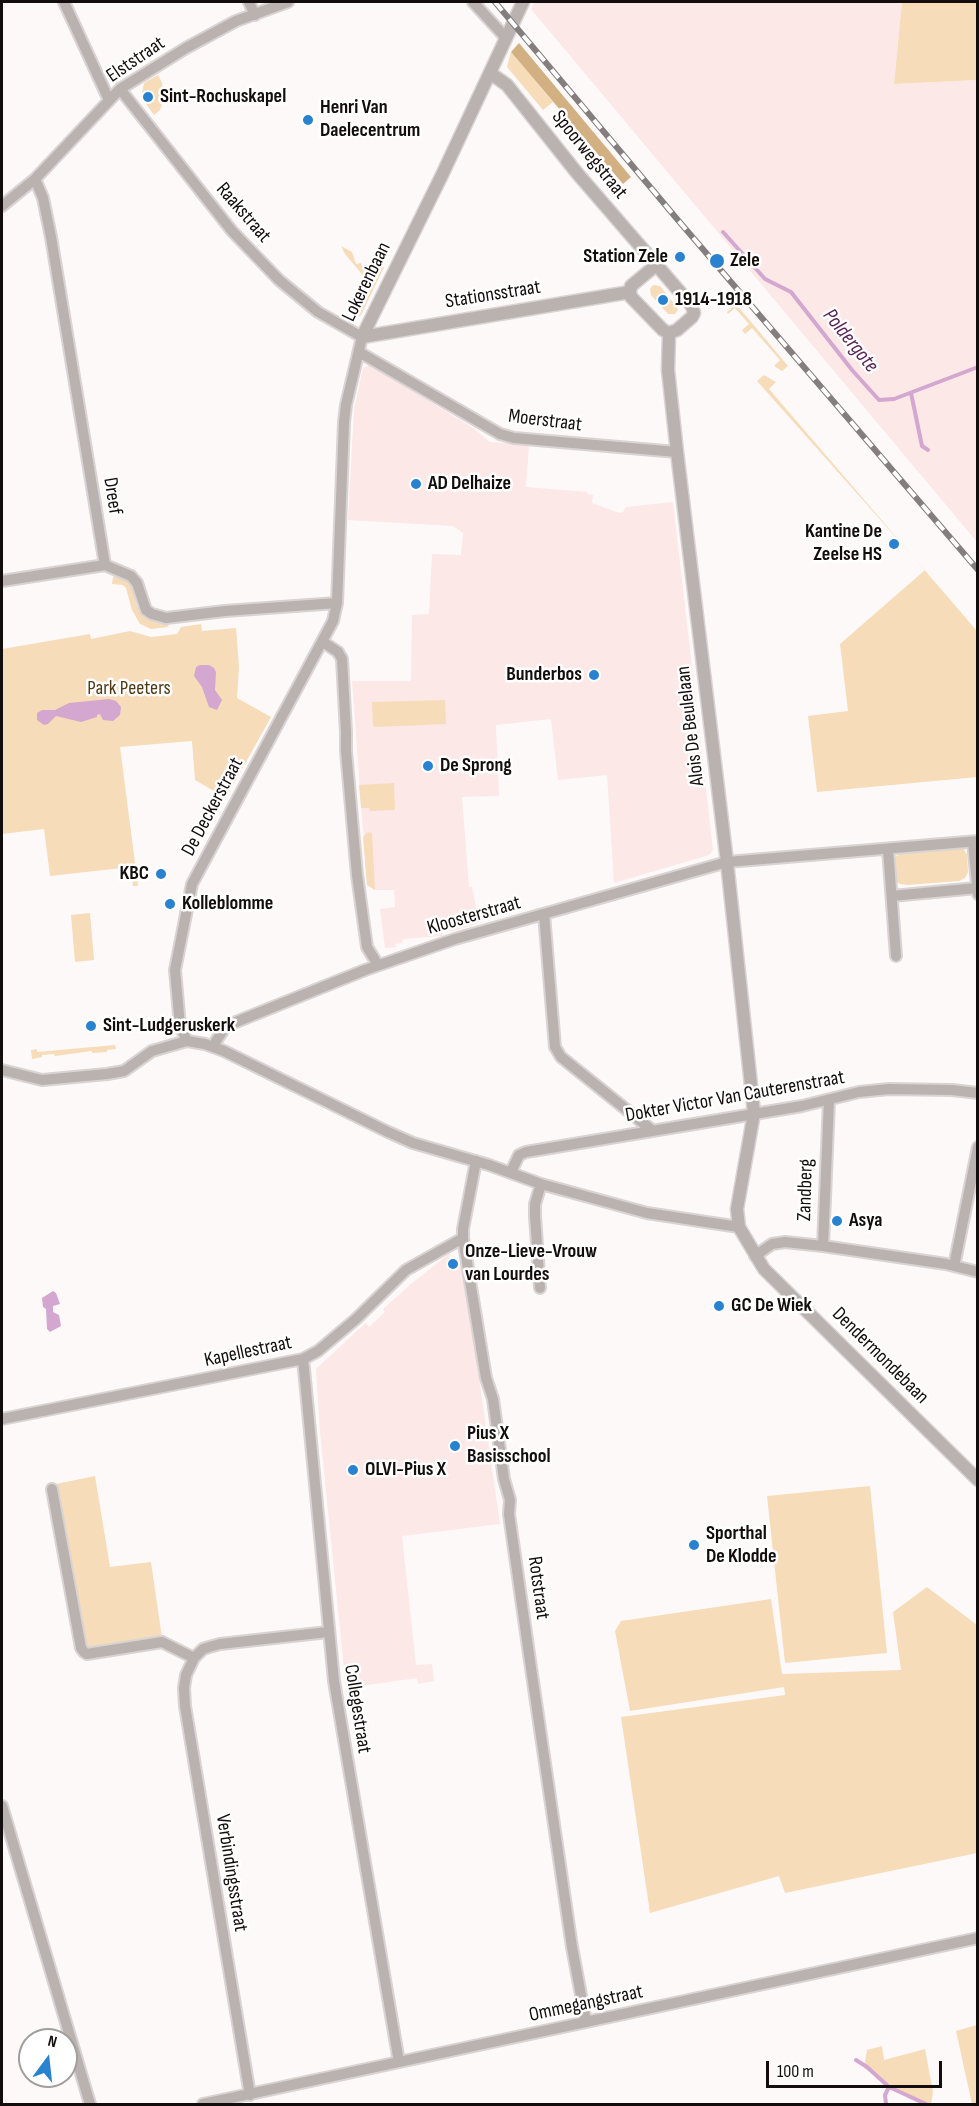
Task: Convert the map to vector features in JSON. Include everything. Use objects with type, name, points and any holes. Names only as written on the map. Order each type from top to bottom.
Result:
[{"type":"street","points":[[64,2],[109,100]]},
{"type":"street","points":[[249,2],[255,15]]},
{"type":"street","name":"Elststraat","points":[[2,206],[35,179],[120,89],[186,48],[236,21],[288,2]]},
{"type":"street","points":[[473,2],[506,38]]},
{"type":"street","name":"Lokerenbaan","points":[[337,603],[344,422],[362,337],[523,2]]},
{"type":"street","name":"Spoorwegstraat","points":[[490,73],[507,85],[577,173],[692,306],[694,313],[677,330],[669,333]]},
{"type":"street","name":"Raakstraat","points":[[120,89],[232,231],[279,280],[318,312],[362,337]]},
{"type":"street","name":"Dreef","points":[[35,179],[51,237],[105,565]]},
{"type":"street","points":[[656,266],[631,286],[630,292],[631,297],[663,330],[669,333]]},
{"type":"street","name":"Stationsstraat","points":[[362,337],[630,292]]},
{"type":"street","name":"Alois De Beulelaan","points":[[669,333],[668,370],[727,862],[754,1113]]},
{"type":"street","name":"Moerstraat","points":[[359,352],[486,428],[514,438],[677,452]]},
{"type":"street","points":[[2,581],[105,565],[131,576],[137,583],[146,610],[161,617],[337,603]]},
{"type":"street","name":"De Deckerstraat","points":[[187,1041],[180,1026],[175,970],[192,884],[235,806],[246,779],[323,642],[333,621],[337,603]]},
{"type":"street","points":[[323,642],[338,652],[342,658],[346,751],[357,876],[367,947],[378,965]]},
{"type":"street","points":[[544,914],[727,862],[975,842],[978,894]]},
{"type":"street","points":[[888,849],[896,956]]},
{"type":"street","points":[[892,896],[977,888]]},
{"type":"street","name":"Kloosterstraat","points":[[214,1047],[226,1026],[378,965],[455,939],[544,914],[555,1047],[561,1057],[653,1131]]},
{"type":"street","points":[[2,1070],[42,1080],[107,1074],[124,1071],[152,1051],[187,1041],[214,1047],[388,1132],[432,1149],[511,1172],[541,1184],[647,1213],[739,1227],[737,1209],[754,1113]]},
{"type":"street","name":"Dokter Victor Van Cauterenstraat","points":[[511,1172],[519,1155],[526,1152],[829,1100],[859,1092],[889,1089],[952,1090],[978,1093]]},
{"type":"street","name":"Zandberg","points":[[755,1256],[779,1242],[823,1246],[829,1100]]},
{"type":"street","points":[[954,1266],[978,1147]]},
{"type":"street","name":"Rotstraat","points":[[476,1161],[463,1238],[486,1378],[493,1399],[504,1479],[510,1500],[509,1514],[530,1661],[572,1947],[586,2022]]},
{"type":"street","points":[[540,1288],[535,1204],[541,1184]]},
{"type":"street","name":"Dendermondebaan","points":[[739,1227],[755,1256],[785,1290],[978,1480]]},
{"type":"street","name":"Kapellestraat","points":[[2,1419],[303,1359],[318,1351],[356,1319],[406,1270],[463,1238]]},
{"type":"street","points":[[823,1246],[954,1266],[966,1271],[978,1272]]},
{"type":"street","name":"Collegestraat","points":[[303,1359],[334,1681],[399,2062]]},
{"type":"street","points":[[52,1489],[81,1648],[87,1654],[162,1642],[194,1658],[204,1650],[220,1644],[328,1632]]},
{"type":"street","name":"Verbindingsstraat","points":[[194,1658],[186,1675],[185,1706],[250,2095]]},
{"type":"street","points":[[2,1806],[90,2104]]},
{"type":"street","name":"Ommegangstraat","points":[[202,2104],[978,1938]]},
{"type":"shaded area","points":[[535,2],[902,2],[894,84],[977,80],[977,542],[531,9]]},
{"type":"shaded area","points":[[519,43],[631,177],[623,184],[511,52]]},
{"type":"shaded area","points":[[370,365],[473,428],[490,442],[529,445],[526,487],[588,492],[587,494],[593,495],[592,503],[619,513],[623,512],[626,507],[673,502],[713,850],[709,855],[614,883],[607,775],[558,780],[551,719],[496,725],[499,796],[462,797],[469,887],[472,887],[479,923],[442,932],[442,936],[403,939],[402,943],[395,944],[396,947],[385,948],[380,909],[395,907],[394,890],[375,890],[367,885],[352,681],[411,681],[412,615],[429,614],[432,554],[461,555],[463,533],[453,526],[348,520],[354,409],[363,368]]},
{"type":"shaded area","points":[[209,665],[216,672],[215,690],[222,700],[217,710],[209,707],[202,687],[194,676],[196,667]]},
{"type":"shaded area","points":[[109,699],[116,701],[121,707],[120,715],[113,721],[103,720],[100,714],[81,722],[56,716],[44,725],[37,720],[37,713],[42,710],[55,710],[69,703]]},
{"type":"shaded area","name":"OLVI-Pius X","points":[[450,1253],[449,1263],[463,1266],[500,1524],[402,1536],[416,1665],[432,1664],[434,1681],[418,1684],[417,1678],[346,1688],[320,1432],[316,1369],[366,1323],[369,1327],[385,1312],[383,1309]]},
{"type":"shaded area","points":[[53,1291],[60,1304],[53,1306],[53,1312],[59,1315],[61,1326],[50,1332],[47,1329],[46,1309],[43,1307],[42,1298]]},
{"type":"green space","points":[[902,2],[977,2],[977,80],[894,84]]},
{"type":"green space","points":[[511,52],[553,102],[543,110],[507,67]]},
{"type":"green space","points":[[158,75],[162,83],[164,98],[160,110],[154,115],[144,101],[152,99],[151,94],[142,93],[144,83]]},
{"type":"green space","points":[[341,246],[352,252],[356,264],[366,265],[368,270],[373,268],[374,273],[378,271],[376,264],[384,267],[358,317],[355,315],[359,314],[372,286]]},
{"type":"green space","points":[[653,285],[660,286],[676,306],[678,310],[675,314],[668,314],[651,295],[650,289]]},
{"type":"green space","points":[[736,304],[788,366],[782,371],[774,366],[780,360],[752,328],[745,334],[742,330],[749,324],[735,308],[728,314],[727,312]]},
{"type":"green space","points":[[764,375],[776,382],[769,389],[912,555],[757,381]]},
{"type":"green space","points":[[925,570],[977,631],[977,777],[817,792],[808,716],[848,711],[840,644]]},
{"type":"green space","points":[[116,575],[132,587],[137,606],[147,618],[156,622],[169,623],[168,627],[151,629],[140,624],[132,610],[126,588],[123,585],[112,584],[113,577]]},
{"type":"green space","name":"Park Peeters","points":[[201,624],[202,631],[236,628],[239,667],[237,698],[271,717],[226,798],[195,780],[192,741],[120,747],[138,886],[133,886],[132,877],[123,878],[122,868],[50,876],[44,829],[2,834],[2,649],[90,634],[91,639],[130,631],[151,637],[177,634],[181,627]]},
{"type":"green space","points":[[445,700],[446,724],[373,726],[372,702]]},
{"type":"green space","points":[[394,783],[395,810],[370,811],[369,808],[361,808],[359,785]]},
{"type":"green space","points":[[368,832],[372,833],[375,890],[367,885],[363,837]]},
{"type":"green space","points":[[964,849],[967,855],[968,872],[965,878],[959,881],[907,885],[897,882],[893,862],[896,856],[902,853]]},
{"type":"green space","points":[[90,913],[94,960],[75,962],[71,915]]},
{"type":"green space","points":[[115,1045],[116,1049],[107,1050],[107,1052],[42,1055],[42,1057],[32,1059],[31,1050],[37,1049],[37,1052]]},
{"type":"green space","points":[[95,1476],[110,1567],[151,1562],[162,1638],[90,1652],[85,1647],[56,1484]]},
{"type":"green space","points":[[870,1486],[887,1653],[785,1663],[767,1496]]},
{"type":"green space","points":[[927,1587],[977,1625],[977,1853],[785,1893],[779,1876],[650,1913],[621,1717],[785,1695],[784,1687],[630,1711],[615,1631],[621,1621],[771,1599],[782,1674],[901,1670],[893,1612]]},
{"type":"green space","points":[[977,2025],[977,2104],[972,2104],[956,2031]]},
{"type":"green space","points":[[882,2046],[884,2060],[925,2049],[933,2092],[931,2104],[921,2104],[910,2099],[864,2068],[867,2050]]},
{"type":"waterway","name":"Poldergote","points":[[723,232],[765,279],[791,292],[852,370],[879,400],[894,399],[978,367]]},
{"type":"waterway","points":[[911,393],[922,446],[928,450]]},
{"type":"waterway","points":[[856,2060],[889,2087]]},
{"type":"waterway","points":[[886,2104],[885,2095],[889,2087],[926,2104]]},
{"type":"railway","points":[[495,2],[677,219],[978,570]]},
{"type":"place","name":"Sint-Rochuskapel","points":[[148,97]]},
{"type":"place","name":"Henri Van Daelecentrum","points":[[308,120]]},
{"type":"place","name":"Station Zele","points":[[680,257]]},
{"type":"place","name":"Zele","points":[[717,261]]},
{"type":"place","name":"1914-1918","points":[[663,300]]},
{"type":"place","name":"AD Delhaize","points":[[416,484]]},
{"type":"place","name":"Kantine De Zeelse HS","points":[[894,544]]},
{"type":"place","name":"Bunderbos","points":[[594,675]]},
{"type":"place","name":"De Sprong","points":[[428,766]]},
{"type":"place","name":"KBC","points":[[161,874]]},
{"type":"place","name":"Kolleblomme","points":[[170,904]]},
{"type":"place","name":"Sint-Ludgeruskerk","points":[[91,1026]]},
{"type":"place","name":"Asya","points":[[837,1221]]},
{"type":"place","name":"Onze-Lieve-Vrouw van Lourdes","points":[[453,1264]]},
{"type":"place","name":"GC De Wiek","points":[[719,1306]]},
{"type":"place","name":"Pius X Basisschool","points":[[455,1446]]},
{"type":"place","name":"OLVI-Pius X","points":[[353,1470]]},
{"type":"place","name":"Sporthal De Klodde","points":[[694,1545]]}]
